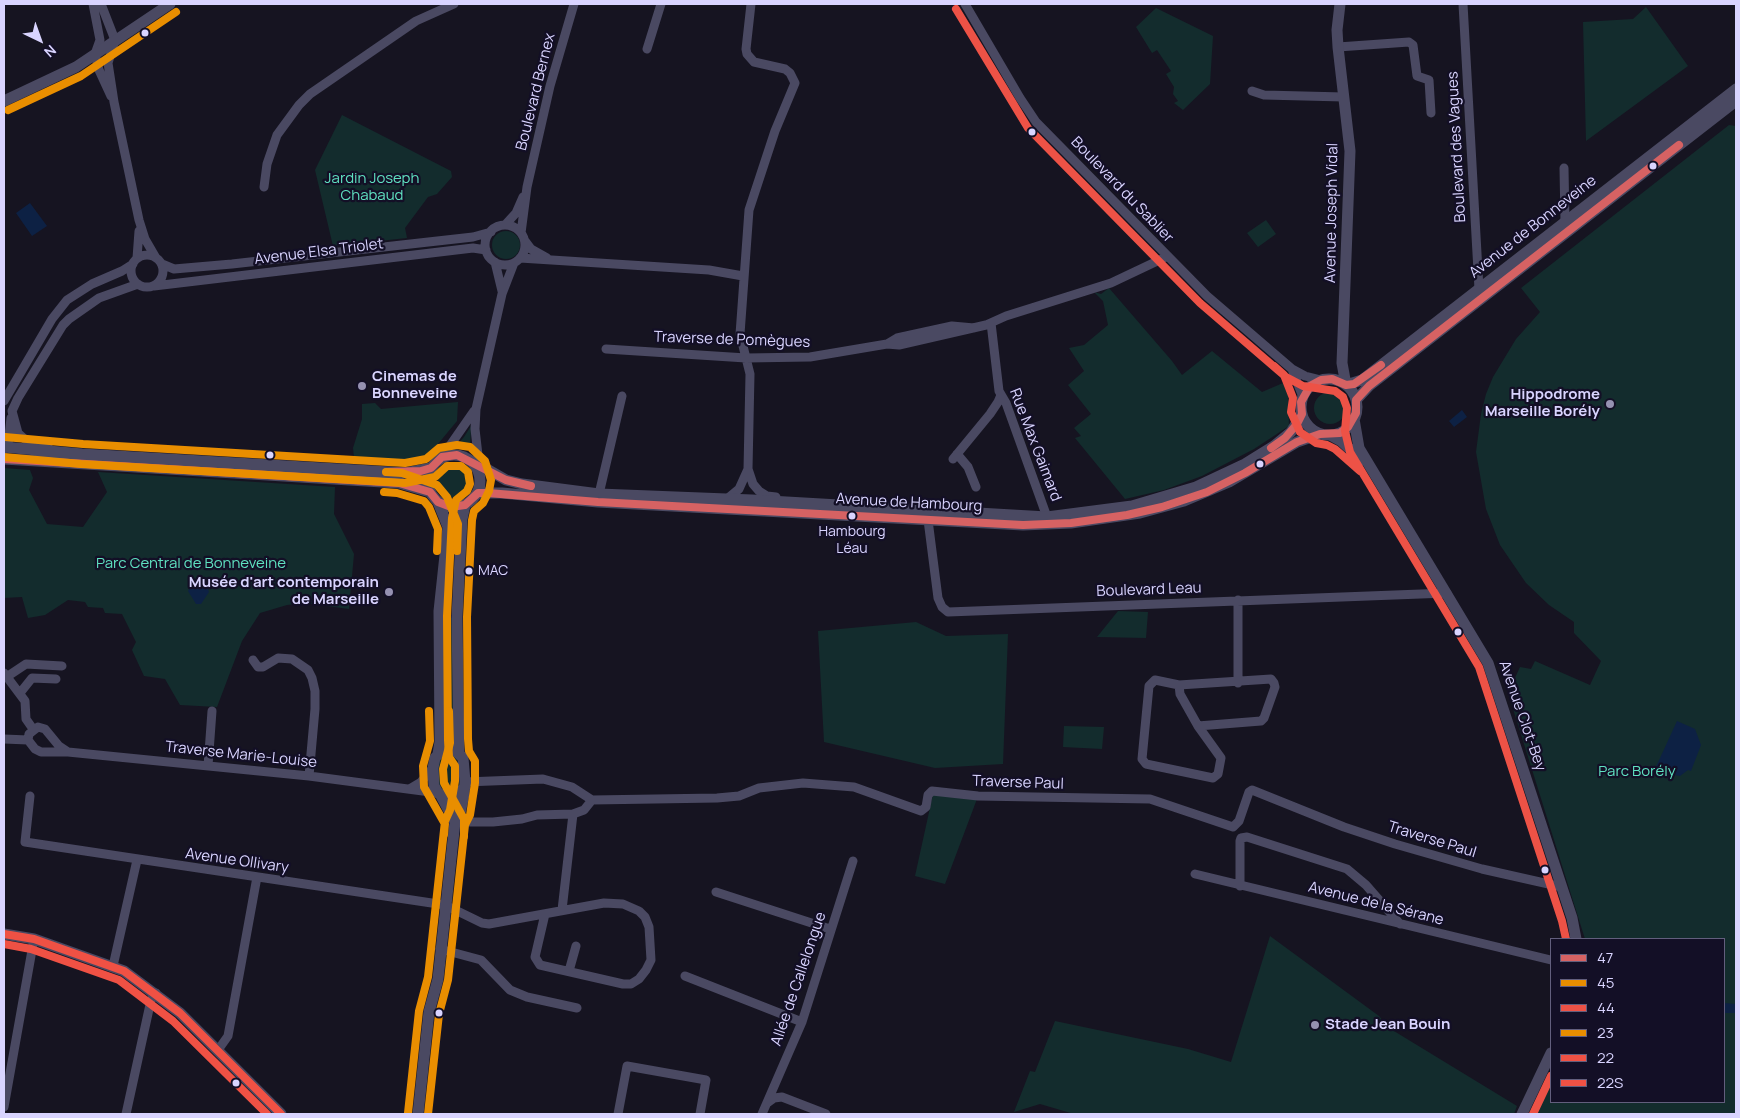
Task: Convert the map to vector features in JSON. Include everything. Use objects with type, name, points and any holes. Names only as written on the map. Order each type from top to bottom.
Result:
[{"type":"street","points":[[93,4],[100,40],[95,54],[99,70],[114,102]]},
{"type":"street","points":[[101,4],[115,40],[108,63],[114,102],[139,220],[145,239],[159,261],[163,274],[154,286],[147,288],[138,284],[132,277],[139,220]]},
{"type":"street","points":[[4,101],[76,67],[170,4]]},
{"type":"street","points":[[264,187],[267,164],[277,135],[299,104],[310,94],[416,21],[454,4]]},
{"type":"street","name":"Boulevard Bernex","points":[[523,237],[527,187],[565,31],[574,4]]},
{"type":"street","points":[[646,48],[661,4]]},
{"type":"street","points":[[751,4],[746,48],[748,54],[754,62],[785,69],[790,73],[795,84],[775,131],[748,210],[740,334],[750,374],[748,469],[753,484],[763,494],[793,498],[810,504]]},
{"type":"street","name":"Boulevard du Sablier","points":[[965,4],[1036,122],[1208,296],[1292,369],[1304,376],[1326,379]]},
{"type":"street","name":"Avenue Joseph Vidal","points":[[1340,4],[1337,30],[1338,47],[1350,151],[1342,363],[1346,385]]},
{"type":"street","name":"Boulevard des Vagues","points":[[1463,4],[1479,289]]},
{"type":"street","points":[[1338,47],[1409,42],[1413,45],[1417,76],[1429,80],[1431,113]]},
{"type":"street","name":"Avenue de Bonneveine","points":[[1346,385],[1362,380],[1736,89]]},
{"type":"street","points":[[1252,91],[1264,95],[1344,97]]},
{"type":"street","name":"Avenue de Bonneveine","points":[[1356,400],[1376,381],[1736,101]]},
{"type":"street","points":[[1560,176],[1565,222]]},
{"type":"street","name":"Boulevard Bernex","points":[[505,225],[516,213],[527,187]]},
{"type":"street","points":[[502,294],[495,262],[486,250],[487,237],[491,232],[505,225],[516,229],[532,249],[549,260]]},
{"type":"street","name":"Avenue Elsa Triolet","points":[[159,261],[174,268],[232,264],[473,236],[491,232]]},
{"type":"street","points":[[476,466],[478,455],[475,429],[476,408],[502,294],[524,250],[523,237]]},
{"type":"street","name":"Avenue Elsa Triolet","points":[[154,286],[473,248],[486,250]]},
{"type":"street","points":[[4,401],[60,307],[78,292],[122,271],[135,261],[149,255],[159,261]]},
{"type":"street","name":"Traverse de Pomègues","points":[[606,349],[746,358],[825,356],[887,344],[897,338],[952,326],[974,328],[1111,283],[1168,256]]},
{"type":"street","points":[[495,262],[508,265],[517,261],[549,260],[709,270],[743,276]]},
{"type":"street","points":[[4,451],[12,411],[18,398],[69,319],[98,298],[138,284]]},
{"type":"street","points":[[60,307],[69,319]]},
{"type":"street","name":"Rue Max Gaimard","points":[[990,323],[1001,395],[1047,517]]},
{"type":"street","name":"Avenue Joseph Vidal","points":[[1326,379],[1342,363]]},
{"type":"street","points":[[22,369],[32,374]]},
{"type":"street","name":"Boulevard du Sablier","points":[[1292,369],[1303,397]]},
{"type":"street","points":[[1326,379],[1346,385],[1356,400],[1354,419],[1348,427],[1325,434],[1308,425],[1302,414],[1303,397],[1310,386],[1326,379]]},
{"type":"street","points":[[976,487],[968,467],[955,457],[990,414],[1001,395]]},
{"type":"street","points":[[599,494],[622,396]]},
{"type":"street","points":[[410,788],[421,782],[433,768],[438,754],[440,603],[448,527],[438,502],[430,492],[428,476],[431,468],[442,457],[476,408]]},
{"type":"street","points":[[12,411],[18,433],[29,443],[72,449],[82,454]]},
{"type":"street","name":"Avenue de Hambourg","points":[[476,466],[485,468],[506,480],[522,484],[599,494],[726,499],[1047,517],[1132,506],[1196,487],[1237,468],[1274,446],[1291,432],[1302,414]]},
{"type":"street","name":"Avenue Clot-Bey","points":[[1354,419],[1356,438],[1371,468],[1491,668],[1572,918],[1576,938]]},
{"type":"street","name":"Avenue de Hambourg","points":[[478,493],[502,493],[598,502],[928,520],[1045,524],[1094,521],[1140,513],[1216,488],[1259,466],[1297,442],[1325,434]]},
{"type":"street","name":"Avenue Clot-Bey","points":[[1325,434],[1354,451],[1371,468]]},
{"type":"street","points":[[4,451],[396,473],[421,471],[431,468]]},
{"type":"street","points":[[4,451],[400,483],[430,492]]},
{"type":"street","points":[[438,502],[451,507],[465,505],[478,493],[481,479],[476,466],[465,456],[450,455],[442,457]]},
{"type":"street","points":[[726,499],[739,489],[748,469]]},
{"type":"street","points":[[418,1114],[429,1012],[438,979],[455,822],[460,813],[465,784],[465,763],[459,754],[456,656],[462,519],[465,505]]},
{"type":"street","name":"Boulevard Leau","points":[[928,520],[938,598],[942,607],[948,612],[1447,593]]},
{"type":"street","points":[[1238,600],[1238,682]]},
{"type":"street","points":[[440,603],[458,604]]},
{"type":"street","points":[[252,660],[258,667],[263,667],[278,658],[292,659],[308,670],[312,678],[315,691],[315,710],[309,776]]},
{"type":"street","points":[[33,729],[26,719],[25,701],[6,674],[26,664],[62,666]]},
{"type":"street","points":[[20,693],[32,678],[56,679]]},
{"type":"street","points":[[1179,685],[1180,694],[1198,726],[1221,758],[1218,774],[1213,778],[1146,764],[1142,759],[1149,686],[1155,680],[1179,685],[1271,679],[1274,683],[1275,687],[1264,718],[1261,721],[1198,726]]},
{"type":"street","points":[[208,766],[212,711]]},
{"type":"street","points":[[4,739],[28,740],[33,729],[38,727],[45,729],[59,746],[68,752]]},
{"type":"street","name":"Traverse Marie-Louise","points":[[28,740],[34,750],[41,752],[68,752],[309,776],[410,788],[440,795]]},
{"type":"street","points":[[438,754],[447,749],[459,754]]},
{"type":"street","points":[[433,768],[434,786],[455,822]]},
{"type":"street","points":[[440,795],[456,796],[465,784],[543,779],[572,787],[592,800],[584,810],[573,814],[537,815],[522,820],[493,822],[455,822]]},
{"type":"street","name":"Traverse Paul","points":[[592,800],[717,798],[739,796],[759,788],[803,783],[854,787],[921,810],[926,807],[928,794],[932,791],[978,796],[1150,799],[1232,827],[1239,822],[1249,792],[1252,790],[1344,827],[1395,844],[1482,869],[1562,887]]},
{"type":"street","name":"Avenue Ollivary","points":[[30,796],[25,842],[445,905],[482,923],[489,924],[604,903],[630,907],[645,917],[649,927],[652,946],[651,960],[639,979],[630,984],[569,971]]},
{"type":"street","points":[[562,910],[573,814]]},
{"type":"street","points":[[1240,886],[1240,841],[1241,838],[1247,837],[1347,869],[1366,885],[1401,924]]},
{"type":"street","points":[[113,966],[138,860]]},
{"type":"street","name":"Allée de Callelongue","points":[[762,1114],[802,1022],[853,861]]},
{"type":"street","name":"Avenue de la Sérane","points":[[1195,874],[1550,960]]},
{"type":"street","points":[[218,1050],[228,1036],[257,877]]},
{"type":"street","points":[[716,892],[830,929]]},
{"type":"street","points":[[545,914],[536,962],[540,965],[569,971],[576,946]]},
{"type":"street","points":[[4,934],[34,939],[113,966],[156,993],[218,1050],[281,1114]]},
{"type":"street","points":[[4,1107],[34,939]]},
{"type":"street","points":[[440,949],[481,960],[510,990],[527,997],[577,1008]]},
{"type":"street","points":[[685,976],[802,1022]]},
{"type":"street","points":[[126,1114],[151,1000],[156,993]]},
{"type":"street","points":[[1522,1114],[1550,1055]]},
{"type":"street","points":[[618,1114],[627,1066],[706,1080],[700,1114]]},
{"type":"street","points":[[766,1104],[774,1098],[782,1097],[826,1114]]},
{"type":"green space","points":[[1646,7],[1688,66],[1586,141],[1583,22],[1633,19]]},
{"type":"green space","points":[[1156,8],[1213,36],[1210,84],[1183,110],[1174,103],[1178,101],[1173,94],[1174,87],[1166,74],[1171,71],[1157,50],[1152,53],[1136,27]]},
{"type":"green space","name":"Jardin Joseph Chabaud","points":[[342,115],[451,171],[452,177],[437,194],[428,197],[405,228],[407,238],[333,246],[315,170]]},
{"type":"green space","name":"Hippodrome Marseille Borély","points":[[1729,125],[1736,126],[1736,1114],[1531,1114],[1550,1073],[1550,1103],[1725,1103],[1725,938],[1585,938],[1508,693],[1520,667],[1531,669],[1535,661],[1590,685],[1601,661],[1574,633],[1574,622],[1549,605],[1526,583],[1500,545],[1486,509],[1476,452],[1481,414],[1493,377],[1516,339],[1540,312],[1521,288]]},
{"type":"green space","points":[[1266,220],[1276,234],[1258,247],[1247,233]]},
{"type":"green space","points":[[506,231],[516,235],[520,245],[516,255],[506,259],[496,255],[492,245],[496,235]]},
{"type":"green space","points":[[1109,288],[1182,375],[1212,351],[1262,392],[1283,383],[1288,395],[1289,426],[1254,449],[1202,476],[1164,490],[1125,499],[1075,438],[1081,436],[1074,428],[1091,414],[1068,385],[1084,371],[1069,348],[1084,345],[1108,325],[1103,301],[1094,292],[1101,294]]},
{"type":"green space","points":[[1330,392],[1341,397],[1346,408],[1341,419],[1330,424],[1319,419],[1314,408],[1319,397]]},
{"type":"green space","points":[[458,402],[457,421],[428,456],[413,460],[354,457],[353,448],[362,419],[362,404],[375,403],[381,409]]},
{"type":"green space","points":[[471,426],[470,450],[456,446],[464,437]]},
{"type":"green space","points":[[455,464],[462,465],[467,469],[471,474],[471,488],[467,493],[462,497],[455,498],[448,497],[443,493],[439,488],[438,481],[439,474],[443,469],[448,465]]},
{"type":"green space","name":"Parc Central de Bonneveine","points":[[4,468],[30,470],[33,478],[29,490],[47,524],[83,527],[107,492],[98,472],[335,487],[334,514],[354,554],[349,609],[304,603],[287,605],[260,613],[242,641],[217,707],[180,705],[165,679],[144,676],[132,650],[136,642],[122,614],[105,613],[103,608],[88,607],[85,602],[68,600],[45,615],[28,618],[22,597],[4,598]]},
{"type":"green space","points":[[1118,611],[1148,612],[1146,638],[1097,637]]},
{"type":"green space","points":[[443,617],[455,618],[456,744],[453,746],[444,746]]},
{"type":"green space","points":[[916,622],[946,636],[1008,634],[1003,764],[935,768],[824,742],[818,631]]},
{"type":"green space","points":[[1064,726],[1104,727],[1102,749],[1063,747]]},
{"type":"green space","points":[[446,754],[457,757],[460,785],[452,793],[440,789],[437,773],[438,761]]},
{"type":"green space","points":[[933,794],[977,799],[945,884],[915,876]]},
{"type":"green space","name":"Stade Jean Bouin","points":[[1270,936],[1379,1016],[1389,1028],[1517,1106],[1514,1114],[1074,1114],[1040,1104],[1014,1112],[1030,1071],[1035,1072],[1055,1021],[1188,1049],[1231,1062]]},
{"type":"water","points":[[30,203],[47,226],[32,236],[16,213]]},
{"type":"water","points":[[1462,410],[1467,417],[1454,427],[1449,421]]},
{"type":"water","points":[[191,586],[207,587],[209,592],[201,604],[196,604],[188,591]]},
{"type":"water","points":[[1677,721],[1695,729],[1701,745],[1691,771],[1688,770],[1680,776],[1674,775],[1673,778],[1655,769]]},
{"type":"water","points":[[1725,1003],[1736,1004],[1736,1013],[1725,1013]]},
{"type":"transit line","name":"44","points":[[956,9],[1028,128],[1200,303],[1286,377],[1303,386],[1335,391],[1343,397],[1347,408],[1345,431],[1350,452],[1479,667],[1562,921],[1566,938]]},
{"type":"transit line","name":"45","points":[[8,110],[81,76],[176,12]]},
{"type":"transit line","name":"47","points":[[4,459],[399,483],[430,492],[438,502],[451,507],[465,505],[478,493],[488,493],[598,502],[1023,525],[1071,523],[1127,515],[1162,507],[1207,492],[1245,473],[1297,442],[1320,434],[1340,433],[1348,427],[1356,413],[1356,400],[1369,386],[1679,145]]},
{"type":"transit line","name":"47","points":[[1271,448],[1285,438],[1297,424],[1302,414],[1301,402],[1310,386],[1321,380],[1332,379],[1346,385],[1354,384],[1381,365]]},
{"type":"transit line","name":"44","points":[[1274,366],[1284,375],[1293,398],[1291,412],[1300,432],[1316,443],[1335,449],[1360,471]]},
{"type":"transit line","name":"23","points":[[5,437],[83,444],[405,463],[426,459],[439,448],[457,445],[470,447],[485,461],[491,480],[489,491],[483,503],[474,511],[472,520],[467,617],[468,739],[469,751],[475,761],[475,783],[470,815],[465,825],[448,980],[439,1014],[428,1114]]},
{"type":"transit line","name":"47","points":[[387,472],[421,471],[431,468],[442,457],[457,455],[506,480],[531,486]]},
{"type":"transit line","name":"45","points":[[4,457],[81,464],[405,483],[435,477],[447,466],[461,466],[468,472],[470,484],[467,491],[456,500],[452,518],[447,616],[448,740],[449,757],[455,766],[455,781],[450,810],[445,821],[428,977],[419,1011],[408,1113]]},
{"type":"transit line","name":"23","points":[[386,472],[402,473],[437,485],[447,497],[458,524],[457,551]]},
{"type":"transit line","name":"45","points":[[384,492],[397,493],[424,501],[429,507],[438,529],[437,551]]},
{"type":"transit line","name":"45","points":[[429,711],[430,741],[423,766],[424,787],[445,824],[444,835]]},
{"type":"transit line","name":"23","points":[[449,711],[450,743],[443,769],[444,783],[464,819],[464,837]]},
{"type":"transit line","name":"22","points":[[4,934],[34,939],[124,971],[180,1013],[281,1114]]},
{"type":"transit line","name":"22S","points":[[4,944],[31,949],[119,980],[173,1021],[267,1114]]},
{"type":"transit line","name":"44","points":[[1533,1114],[1550,1078]]},
{"type":"place","name":"Cinemas de Bonneveine","points":[[362,386]]},
{"type":"place","name":"Hippodrome Marseille Borély","points":[[1610,404]]},
{"type":"place","name":"Hambourg Léau","points":[[852,516]]},
{"type":"place","name":"MAC","points":[[469,571]]},
{"type":"place","name":"Musée d'art contemporain de Marseille","points":[[389,592]]},
{"type":"place","name":"Stade Jean Bouin","points":[[1315,1025]]},
{"type":"park label","name":"Parc Borély","points":[[1637,772]]}]
